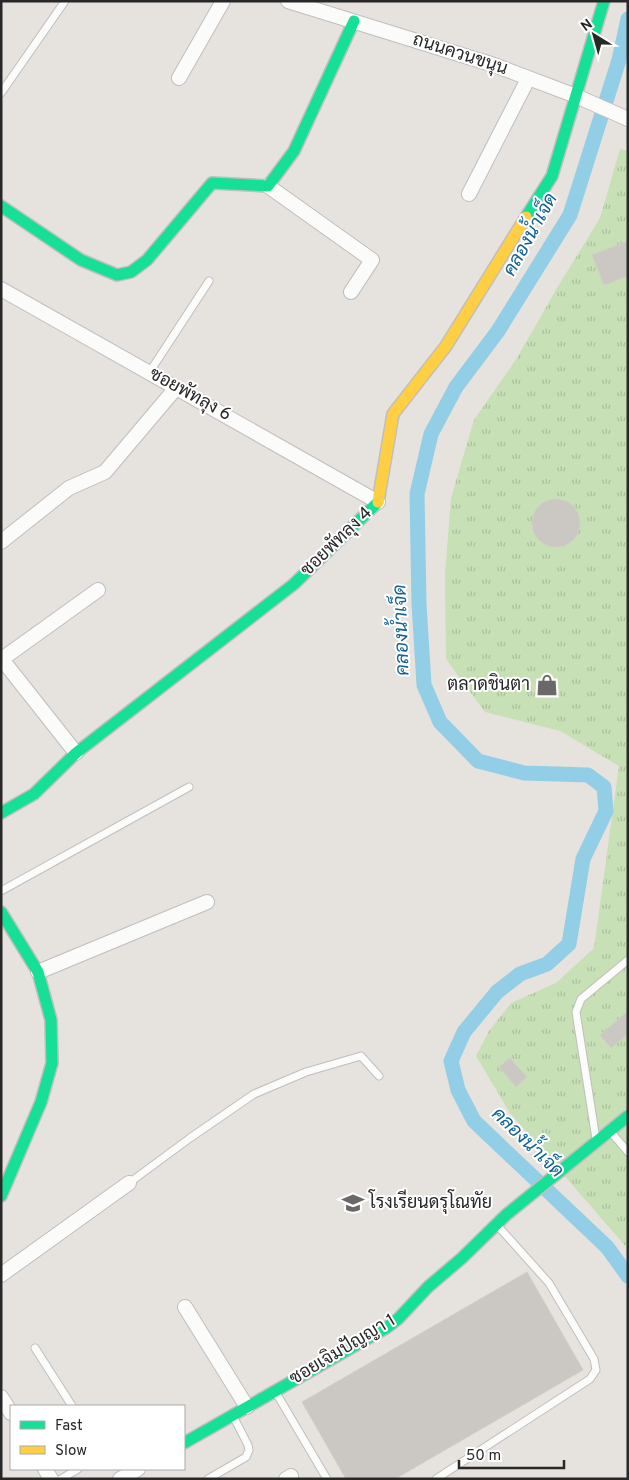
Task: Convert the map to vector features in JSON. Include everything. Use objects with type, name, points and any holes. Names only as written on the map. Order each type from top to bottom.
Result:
[{"type":"street","points":[[180,78],[223,1]]},
{"type":"street","name":"ถนนควนขนุน","points":[[288,1],[494,65],[576,96],[628,119]]},
{"type":"street","name":"ซอยพัทลุง 4","points":[[1,813],[34,794],[76,753],[294,584],[378,502],[393,414],[446,346],[552,176],[604,1]]},
{"type":"street","points":[[268,186],[294,151],[354,21]]},
{"type":"street","points":[[469,194],[528,78]]},
{"type":"street","points":[[1,206],[81,260],[117,274],[130,272],[147,260],[212,183],[268,186],[372,260],[351,292]]},
{"type":"street","name":"ซอยพัทลุง 6","points":[[1,289],[378,502]]},
{"type":"street","points":[[1,542],[69,488],[105,472],[176,388]]},
{"type":"street","points":[[76,753],[2,659],[98,590]]},
{"type":"street","points":[[38,972],[208,902]]},
{"type":"street","points":[[1,912],[38,972],[51,1020],[52,1063],[41,1102],[1,1196]]},
{"type":"street","name":"ซอยเจิมปัญญา 1","points":[[185,1442],[392,1324],[428,1287],[462,1258],[506,1215],[628,1116]]},
{"type":"street","points":[[1,1275],[129,1183]]},
{"type":"street","points":[[185,1307],[246,1407]]},
{"type":"street","points":[[1,1397],[10,1412]]},
{"type":"street","points":[[120,1479],[136,1470]]},
{"type":"lane","points":[[2,93],[65,1]]},
{"type":"lane","points":[[149,373],[209,281]]},
{"type":"lane","points":[[1,891],[189,787]]},
{"type":"lane","points":[[596,1142],[576,1012],[581,999],[628,960]]},
{"type":"lane","points":[[129,1183],[254,1094],[306,1072],[360,1056],[379,1076]]},
{"type":"lane","points":[[610,1131],[628,1152]]},
{"type":"lane","points":[[436,1479],[590,1379],[596,1370],[594,1359],[548,1283],[496,1225]]},
{"type":"lane","points":[[35,1348],[71,1405]]},
{"type":"lane","points":[[275,1391],[327,1479]]},
{"type":"lane","points":[[208,1479],[246,1457],[249,1450],[233,1415]]},
{"type":"lane","points":[[61,1479],[76,1470]]},
{"type":"green space","name":"ตลาดชินตา","points":[[620,149],[628,151],[628,1249],[510,1113],[476,1056],[489,1031],[511,1003],[556,983],[594,948],[619,766],[560,731],[485,712],[446,659],[445,574],[451,498],[474,420],[517,358],[600,218]]},
{"type":"building","points":[[628,241],[628,276],[604,285],[592,255]]},
{"type":"building","points":[[551,499],[561,499],[573,506],[580,518],[580,528],[573,540],[561,547],[551,547],[543,543],[536,536],[532,528],[532,518],[536,510],[543,503]]},
{"type":"building","points":[[628,1011],[628,1034],[611,1048],[600,1035]]},
{"type":"building","points":[[510,1058],[527,1077],[516,1087],[499,1067]]},
{"type":"building","points":[[527,1272],[583,1370],[395,1479],[346,1479],[302,1402]]},
{"type":"waterway","name":"คลองน้ำเจ็ด","points":[[628,19],[619,60],[570,215],[498,331],[456,387],[431,434],[417,494],[419,604],[424,685],[440,722],[478,761],[524,773],[588,775],[604,787],[606,811],[583,859],[569,944],[547,964],[520,974],[497,992],[464,1032],[451,1061],[458,1090],[474,1121],[607,1247],[628,1276]]},
{"type":"traffic: fast","points":[[526,217],[552,176],[604,1]]},
{"type":"traffic: fast","points":[[1,206],[81,260],[117,275],[131,272],[147,260],[212,183],[268,186],[294,151],[354,21]]},
{"type":"traffic: fast","points":[[1,813],[34,794],[76,753],[294,584],[378,502]]},
{"type":"traffic: fast","points":[[1,912],[38,972],[51,1020],[52,1063],[41,1102],[1,1196]]},
{"type":"traffic: fast","points":[[185,1442],[386,1328],[398,1319],[428,1287],[462,1258],[506,1215],[628,1116]]},
{"type":"traffic: slow","points":[[378,502],[393,414],[446,346],[526,217]]},
{"type":"place","name":"ตลาดชินตา","points":[[547,685]]},
{"type":"place","name":"โรงเรียนดรุโณทัย","points":[[353,1203]]}]
